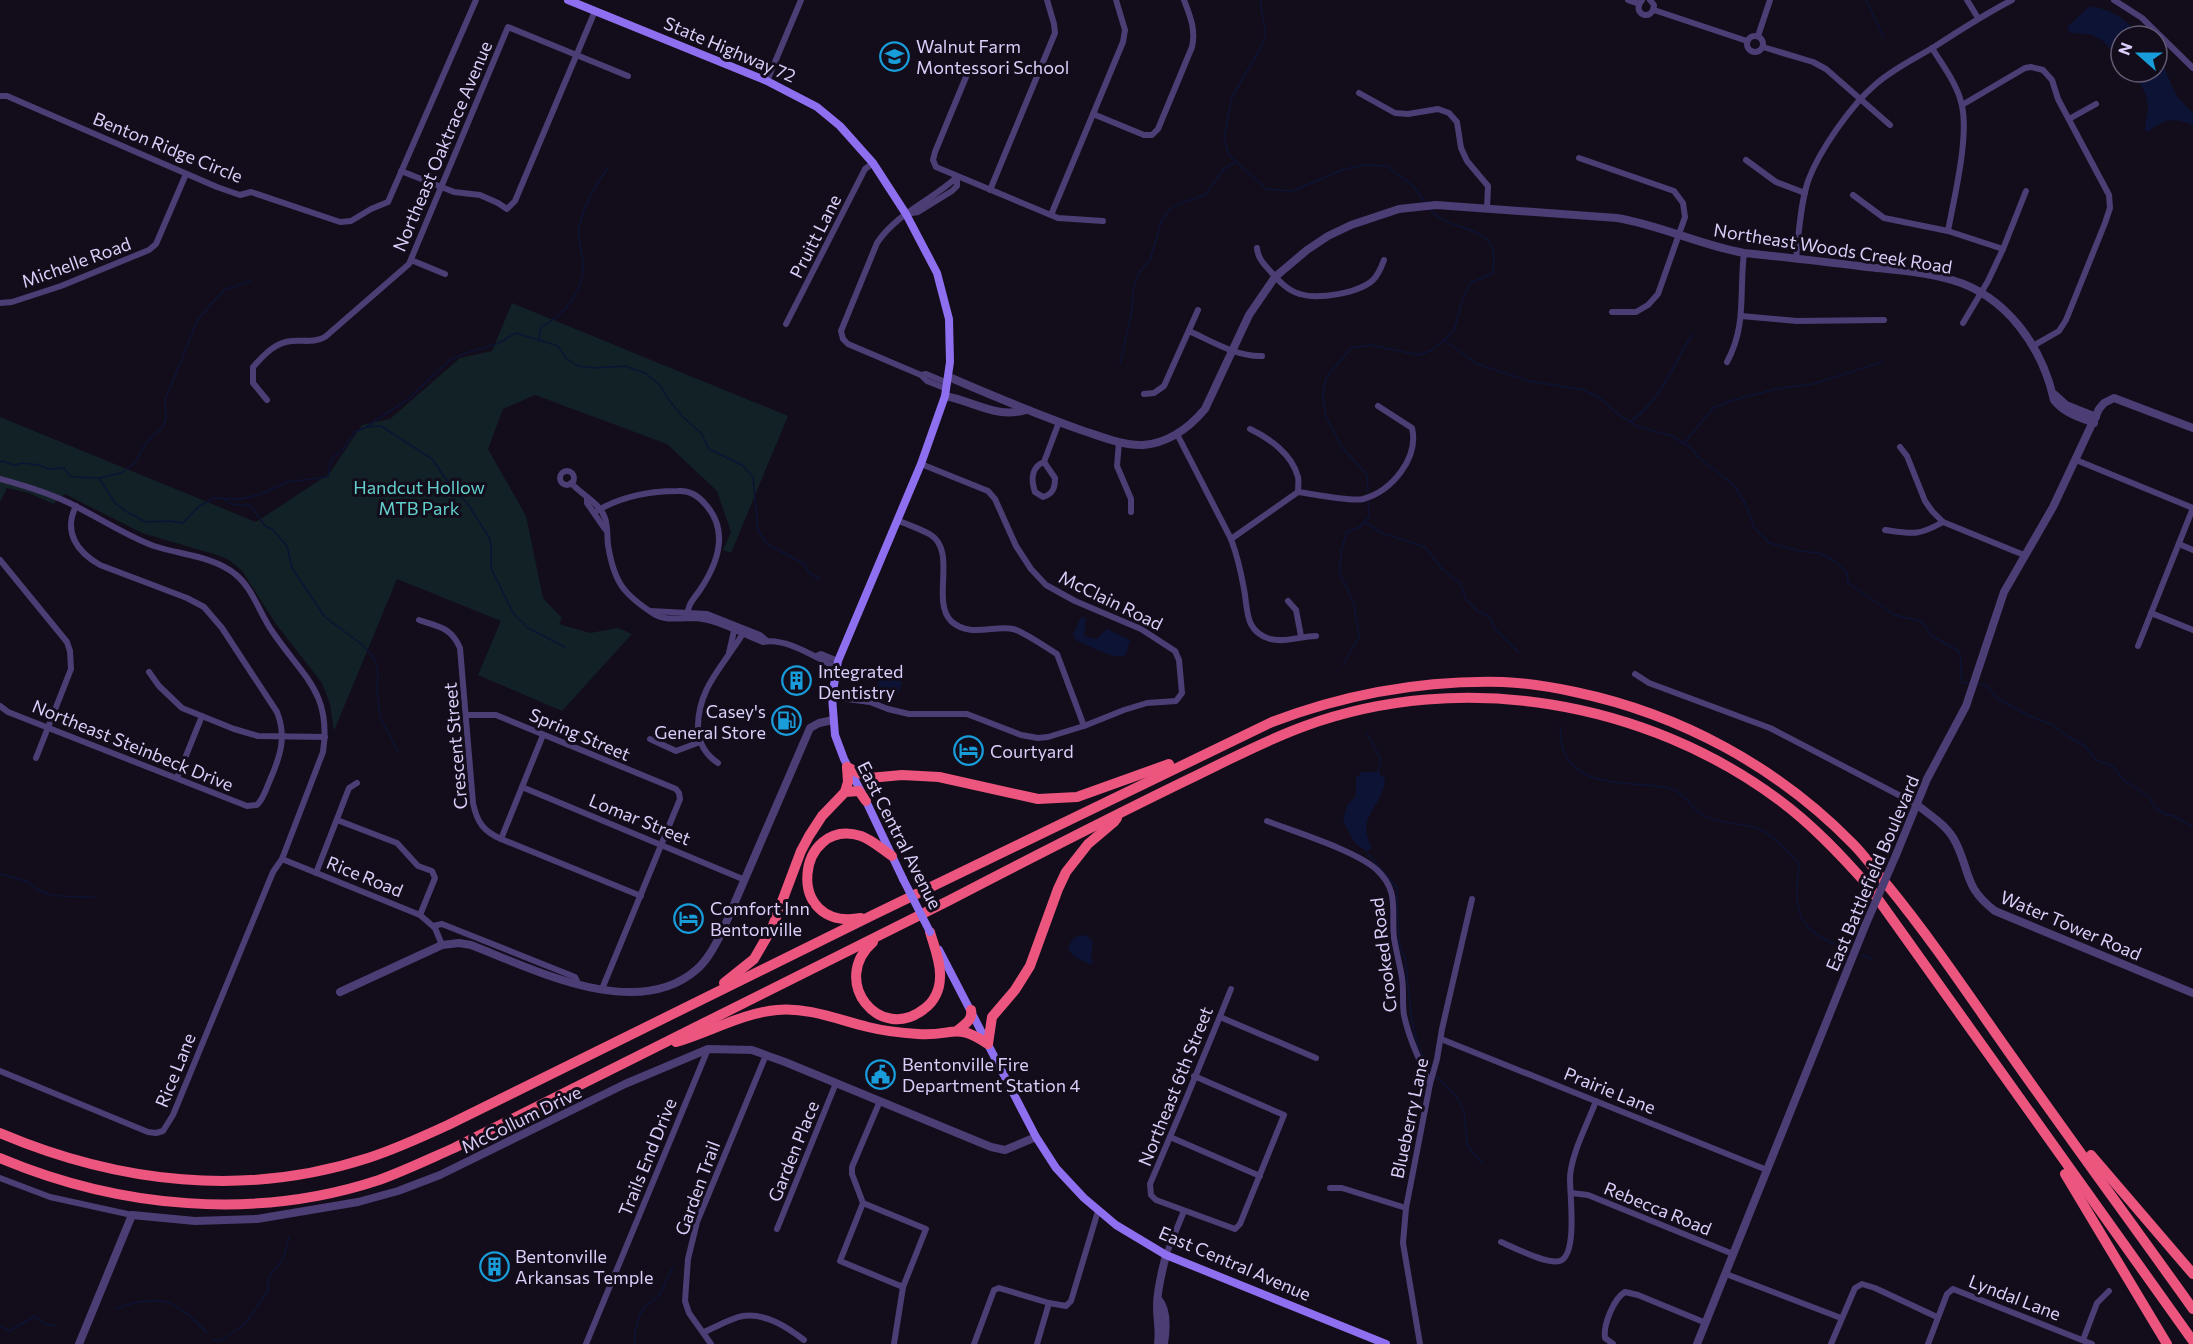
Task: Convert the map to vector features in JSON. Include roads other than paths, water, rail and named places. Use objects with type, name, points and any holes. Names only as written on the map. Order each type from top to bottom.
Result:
[{"type":"highway","points":[[0,1133],[63,1158],[106,1169],[150,1177],[194,1181],[238,1181],[282,1177],[325,1170],[367,1158],[408,1144],[1247,733],[1292,715],[1352,696],[1418,685],[1505,682],[1549,687],[1615,701],[1676,723],[1754,763],[1823,815],[1855,846],[1910,913],[2193,1310]]},
{"type":"highway","points":[[0,1158],[48,1177],[88,1189],[129,1198],[171,1202],[213,1204],[297,1198],[339,1191],[378,1180],[417,1165],[885,933],[1119,813],[1266,742],[1305,726],[1387,706],[1449,699],[1512,699],[1563,706],[1638,726],[1693,748],[1747,778],[1780,801],[1835,850],[1870,888],[2193,1342]]},
{"type":"highway","points":[[847,766],[868,778],[902,775],[939,777],[1038,799],[1077,797],[1170,764],[1181,765]]},
{"type":"highway","points":[[678,1012],[727,981],[754,959],[772,928],[801,851],[809,836],[822,816],[845,792],[848,782],[847,766]]},
{"type":"highway","points":[[845,792],[859,791],[866,801]]},
{"type":"highway","points":[[644,1052],[748,1016],[776,1010],[807,1011],[886,1031],[935,1035],[958,1030],[985,1039],[992,1017],[1015,990],[1030,966],[1066,872],[1088,844],[1114,822],[1119,813]]},
{"type":"highway","points":[[873,915],[844,919],[831,916],[820,909],[812,899],[807,887],[807,866],[818,847],[830,838],[844,834],[864,837],[892,856]]},
{"type":"highway","points":[[885,933],[870,944],[860,960],[856,985],[869,1008],[886,1017],[902,1019],[926,1008],[938,990],[940,970],[930,932]]},
{"type":"highway","points":[[958,1030],[970,1020],[971,1010]]},
{"type":"highway","points":[[2016,1095],[2022,1109],[2062,1168],[2167,1344]]},
{"type":"highway","points":[[2068,1135],[2094,1159],[2193,1274]]},
{"type":"main road","name":"State Highway 72","points":[[568,0],[767,81],[817,107],[840,126],[864,152]]},
{"type":"main road","name":"East Central Avenue","points":[[864,152],[906,214],[933,265],[945,298],[951,346],[947,386],[921,464],[837,664],[832,697],[833,720],[835,735],[847,766],[976,1023],[1036,1137],[1062,1175],[1098,1211],[1140,1241],[1166,1255],[1386,1344]]},
{"type":"street","name":"Benton Ridge Circle","points":[[0,96],[7,96],[240,195],[251,192],[340,222],[351,221],[388,202],[476,0]]},
{"type":"street","points":[[767,81],[801,0]]},
{"type":"street","points":[[990,190],[1054,33],[1054,24],[1047,0]]},
{"type":"street","points":[[1051,215],[1123,42],[1125,30],[1116,0]]},
{"type":"street","points":[[1093,114],[1144,135],[1152,135],[1158,129],[1195,35],[1184,0]]},
{"type":"street","points":[[1628,0],[1640,2],[1639,11],[1643,15],[1650,14],[1654,10]]},
{"type":"street","points":[[1650,0],[1654,5],[1654,10]]},
{"type":"street","points":[[1758,36],[1770,0]]},
{"type":"street","points":[[1967,0],[1978,18]]},
{"type":"street","points":[[1796,258],[1805,193],[1815,166],[1848,113],[1875,84],[1894,70],[1978,18],[2013,0]]},
{"type":"street","points":[[2114,0],[2142,18],[2193,68]]},
{"type":"street","points":[[1654,10],[1747,41]]},
{"type":"street","points":[[401,171],[454,192],[480,195],[498,202],[507,209],[515,201],[595,11]]},
{"type":"street","name":"Northeast Oaktrace Avenue","points":[[267,399],[253,383],[253,367],[262,356],[279,343],[312,341],[325,337],[409,264],[508,27],[577,55]]},
{"type":"street","points":[[1751,36],[1758,36],[1762,40],[1763,47],[1759,51],[1752,52],[1747,41],[1751,36]]},
{"type":"street","points":[[1763,47],[1812,62],[1826,69],[1890,125]]},
{"type":"street","points":[[1932,48],[1954,83],[1962,105],[1964,132],[1948,231]]},
{"type":"street","points":[[577,55],[628,76]]},
{"type":"street","points":[[1962,105],[2018,71],[2031,67],[2043,70],[2052,80],[2058,99],[2109,195],[2110,208],[2066,320],[2059,331],[2033,346]]},
{"type":"street","points":[[968,72],[933,160],[936,167],[1058,218],[1102,221]]},
{"type":"street","points":[[1359,93],[1395,113],[1408,114],[1438,109],[1452,115],[1465,157],[1488,186],[1487,208]]},
{"type":"street","points":[[2069,119],[2096,104]]},
{"type":"street","points":[[1580,158],[1674,191],[1683,203],[1685,216],[1658,294],[1648,305],[1636,312],[1612,312]]},
{"type":"street","points":[[1746,160],[1776,183],[1805,193]]},
{"type":"street","name":"Pruitt Lane","points":[[786,324],[865,169],[873,163]]},
{"type":"street","name":"Michelle Road","points":[[0,303],[45,291],[140,256],[149,250],[156,244],[186,174]]},
{"type":"street","points":[[947,386],[927,381],[921,375],[848,344],[843,339],[841,331],[877,243],[885,231],[906,214],[918,212],[952,190],[957,186],[957,177]]},
{"type":"street","points":[[1963,322],[2003,249],[2026,191]]},
{"type":"street","points":[[1853,195],[1884,218],[1948,231],[2003,249]]},
{"type":"street","name":"Northeast Woods Creek Road","points":[[947,386],[1119,442],[1143,445],[1178,434],[1196,420],[1205,409],[1249,315],[1275,277],[1328,236],[1362,220],[1398,209],[1432,205],[1632,220],[1721,249],[1923,273],[1955,280],[1980,292],[2007,312],[2033,346],[2054,400],[2065,411],[2095,420]]},
{"type":"street","points":[[1257,248],[1258,257],[1275,277],[1288,289],[1301,295],[1317,296],[1359,288],[1372,281],[1381,271],[1384,260]]},
{"type":"street","points":[[1727,362],[1738,337],[1744,253]]},
{"type":"street","points":[[411,260],[445,274]]},
{"type":"street","points":[[1143,394],[1154,393],[1164,386],[1198,310]]},
{"type":"street","points":[[1741,316],[1806,321],[1884,320]]},
{"type":"street","points":[[1189,331],[1232,350],[1252,356],[1262,356]]},
{"type":"street","name":"Northeast Woods Creek Road","points":[[947,386],[961,399],[1000,414],[1026,410]]},
{"type":"street","points":[[2095,420],[2104,403],[2114,398],[2193,428]]},
{"type":"street","points":[[1231,539],[1298,492],[1362,499],[1378,491],[1403,470],[1415,439],[1413,428],[1378,406]]},
{"type":"street","name":"East Battlefield Boulevard","points":[[1697,1344],[1916,804],[1966,706],[1997,608],[2024,555],[2054,507],[2095,420]]},
{"type":"street","points":[[1044,462],[1059,422]]},
{"type":"street","points":[[1250,429],[1270,440],[1290,460],[1298,477],[1298,492]]},
{"type":"street","points":[[1178,434],[1231,539],[1245,592],[1245,608],[1256,632],[1270,639],[1285,640],[1301,636],[1316,636]]},
{"type":"street","points":[[1119,442],[1117,466],[1131,499],[1131,512]]},
{"type":"street","points":[[1900,447],[1907,456],[1925,501],[1943,522],[2024,555]]},
{"type":"street","points":[[2076,460],[2193,508],[2138,646]]},
{"type":"street","points":[[1044,462],[1055,478],[1050,495],[1043,497],[1035,492],[1032,480],[1038,464],[1044,462]]},
{"type":"street","name":"McClain Road","points":[[921,464],[988,491],[995,499],[1016,546],[1031,569],[1046,585],[1075,602],[1141,629],[1175,651],[1179,660],[1182,693],[1176,701],[1147,703],[1084,726]]},
{"type":"street","points":[[0,479],[38,490],[76,506],[133,537],[225,567],[237,576],[273,632],[308,676],[317,692],[321,706],[325,737],[323,752],[282,859]]},
{"type":"street","points":[[571,483],[587,498],[587,503],[599,514],[618,581],[628,596],[650,610],[705,619],[763,642],[789,645],[816,656],[821,654],[837,664]]},
{"type":"street","points":[[599,514],[609,504],[641,493],[686,491],[700,498],[710,509],[720,533],[719,546],[701,588],[689,604],[687,615]]},
{"type":"street","points":[[76,506],[71,520],[71,533],[78,548],[88,558],[100,565],[194,601],[209,612],[277,712],[281,722],[282,736]]},
{"type":"street","points":[[832,697],[853,698],[909,714],[968,714],[1021,735],[1038,738],[1084,726],[1057,654],[1013,629],[978,631],[952,623],[946,615],[942,554],[939,544],[932,536],[897,520]]},
{"type":"street","points":[[1885,530],[1914,534],[1926,532],[1943,522]]},
{"type":"street","points":[[2179,544],[2193,550]]},
{"type":"street","points":[[0,560],[67,642],[70,651],[71,669],[36,758]]},
{"type":"street","points":[[1288,601],[1296,610],[1301,636]]},
{"type":"street","points":[[2151,613],[2193,630]]},
{"type":"street","points":[[687,615],[707,614],[760,635],[767,641]]},
{"type":"street","name":"Crescent Street","points":[[419,620],[445,629],[455,637],[460,648],[476,817],[488,833],[641,896]]},
{"type":"street","points":[[729,654],[734,631]]},
{"type":"street","points":[[718,764],[705,752],[700,742],[699,706],[709,683],[733,651],[742,634]]},
{"type":"street","points":[[149,672],[159,686],[182,708],[250,734],[325,737]]},
{"type":"street","points":[[1635,674],[1649,683],[1770,728],[1916,804]]},
{"type":"street","name":"Northeast Steinbeck Drive","points":[[0,706],[247,806],[257,805],[262,799],[282,751],[282,736]]},
{"type":"street","name":"Spring Street","points":[[466,715],[496,715],[676,789],[680,793],[680,799],[662,844]]},
{"type":"street","points":[[177,778],[202,716]]},
{"type":"street","points":[[340,992],[442,945],[459,943],[471,945],[579,986],[644,992],[678,983],[697,970],[722,932],[810,728],[833,720]]},
{"type":"street","points":[[501,839],[543,735]]},
{"type":"street","points":[[650,740],[676,751],[700,742]]},
{"type":"street","points":[[316,873],[349,788],[357,783]]},
{"type":"street","name":"Lomar Street","points":[[522,787],[745,880]]},
{"type":"street","name":"Water Tower Road","points":[[1916,804],[1941,823],[1950,834],[1980,900],[1995,911],[2193,993]]},
{"type":"street","points":[[337,820],[397,843],[418,866],[432,872],[435,878],[420,915]]},
{"type":"street","name":"Crooked Road","points":[[1267,821],[1359,858],[1376,870],[1387,883],[1392,892],[1394,904],[1394,935],[1402,979],[1404,1012],[1411,1043],[1430,1084]]},
{"type":"street","points":[[602,989],[662,844]]},
{"type":"street","name":"Rice Road","points":[[282,859],[420,915],[433,926],[442,945]]},
{"type":"street","name":"Rice Lane","points":[[0,1071],[148,1132],[163,1131],[173,1115],[273,872],[282,859]]},
{"type":"street","name":"Blueberry Lane","points":[[1420,1344],[1403,1243],[1406,1208],[1430,1084],[1472,899]]},
{"type":"street","name":"Rice Road","points":[[433,926],[442,924],[575,977],[579,986]]},
{"type":"street","name":"Northeast 6th Street","points":[[1184,1211],[1156,1200],[1151,1195],[1150,1184],[1231,989]]},
{"type":"street","points":[[1220,1017],[1316,1058]]},
{"type":"street","name":"Prairie Lane","points":[[1441,1039],[1767,1170]]},
{"type":"street","name":"McCollum Drive","points":[[0,1178],[50,1197],[132,1215],[195,1221],[257,1219],[331,1208],[398,1191],[440,1175],[626,1084],[708,1048],[752,1050],[991,1147],[1005,1150],[1036,1137]]},
{"type":"street","name":"Trails End Drive","points":[[586,1344],[708,1048]]},
{"type":"street","name":"Garden Trail","points":[[711,1344],[689,1313],[685,1301],[685,1282],[692,1242],[712,1185],[766,1056]]},
{"type":"street","points":[[1158,1344],[1160,1334],[1158,1286],[1166,1255],[1184,1211],[1235,1229],[1240,1224],[1284,1115],[1194,1076]]},
{"type":"street","name":"Garden Place","points":[[777,1229],[836,1083]]},
{"type":"street","points":[[880,1101],[852,1167],[852,1174],[863,1203],[840,1261],[903,1287]]},
{"type":"street","points":[[1501,1242],[1550,1262],[1561,1260],[1567,1253],[1571,1243],[1570,1178],[1573,1163],[1596,1101]]},
{"type":"street","points":[[1170,1137],[1260,1176]]},
{"type":"street","points":[[1330,1188],[1342,1188],[1406,1208]]},
{"type":"street","name":"Rebecca Road","points":[[1571,1193],[1588,1195],[1733,1254]]},
{"type":"street","points":[[863,1203],[926,1229],[903,1287],[894,1344]]},
{"type":"street","points":[[974,1344],[994,1290],[999,1288],[1066,1306],[1071,1301],[1098,1211]]},
{"type":"street","points":[[79,1344],[132,1215]]},
{"type":"street","points":[[1726,1274],[1841,1318]]},
{"type":"street","points":[[1831,1344],[1855,1288],[1862,1284],[1937,1317],[1928,1344]]},
{"type":"street","name":"Lyndal Lane","points":[[1937,1317],[1947,1294],[1953,1289],[2092,1344]]},
{"type":"street","points":[[2083,1340],[2097,1303],[2109,1291]]},
{"type":"street","points":[[1613,1344],[1605,1338],[1604,1329],[1618,1297],[1625,1292],[1638,1295],[1706,1323]]},
{"type":"street","points":[[1158,1299],[1162,1303],[1166,1327],[1164,1344]]},
{"type":"street","points":[[1037,1344],[1049,1303]]},
{"type":"street","points":[[704,1332],[743,1316],[768,1318],[792,1330],[804,1340]]},
{"type":"water","points":[[2092,6],[2107,10],[2128,24],[2109,24],[2109,48],[2103,41],[2090,34],[2070,33],[2067,26]]},
{"type":"water","points":[[2169,79],[2176,94],[2193,113],[2193,125],[2170,120],[2150,131],[2145,131],[2148,102],[2140,84],[2169,84]]},
{"type":"water","points":[[1081,617],[1086,618],[1084,636],[1096,639],[1107,629],[1130,640],[1126,655],[1115,656],[1076,640],[1073,635]]},
{"type":"water","points":[[896,669],[903,675],[900,690],[895,696],[888,698],[878,689],[879,672],[889,673]]},
{"type":"water","points":[[1362,772],[1378,772],[1385,779],[1380,798],[1368,819],[1368,837],[1372,848],[1366,851],[1355,843],[1343,821],[1347,805],[1356,796],[1356,778]]},
{"type":"water","points":[[1083,935],[1090,938],[1093,943],[1091,965],[1075,957],[1068,949],[1073,939]]},
{"type":"waterway","points":[[1260,0],[1266,35],[1232,97],[1224,139],[1229,155],[1266,189],[1292,191],[1342,170],[1363,165],[1387,166],[1414,187],[1425,202]]},
{"type":"waterway","points":[[1866,0],[1884,38]]},
{"type":"waterway","points":[[1120,363],[1132,312],[1133,289],[1138,274],[1150,260],[1161,222],[1169,210],[1178,204],[1205,195],[1224,169],[1235,162]]},
{"type":"waterway","points":[[539,339],[541,327],[562,312],[578,290],[583,273],[579,227],[590,196],[608,168]]},
{"type":"waterway","points":[[1368,492],[1367,475],[1342,447],[1326,417],[1323,395],[1326,378],[1351,348],[1370,345],[1419,355],[1432,350],[1454,331],[1461,304],[1470,283],[1493,273],[1494,251],[1488,241],[1473,231],[1445,221],[1430,209]]},
{"type":"waterway","points":[[99,478],[121,473],[135,463],[143,448],[162,428],[166,419],[165,400],[198,319],[224,290],[251,281]]},
{"type":"waterway","points":[[0,462],[13,465],[23,463],[39,465],[49,469],[64,468],[71,477],[99,478],[115,503],[127,512],[146,522],[183,523],[198,507],[214,498],[240,499],[261,494],[287,482],[328,477],[331,459],[343,449],[355,432],[407,400],[450,360],[497,344],[516,333],[558,346],[566,358],[578,366],[594,368],[625,366],[645,373],[660,385],[683,417],[701,433],[709,449],[742,465],[753,477],[758,530],[767,544],[804,564],[809,573],[820,579]]},
{"type":"waterway","points":[[1631,421],[1650,404],[1658,393],[1692,335]]},
{"type":"waterway","points":[[1444,340],[1477,364],[1529,381],[1584,390],[1601,399],[1619,415],[1639,427],[1672,436],[1690,447],[1700,459],[1734,485],[1746,505],[1754,527],[1769,543],[1819,553],[1833,560],[1847,572],[1848,583],[1895,615],[1921,621],[1932,636],[1959,651],[1963,683],[1969,683]]},
{"type":"waterway","points":[[1685,442],[1713,408],[1730,401],[1776,389],[1813,384],[1882,362]]},
{"type":"waterway","points":[[367,427],[381,426],[432,459],[452,488],[467,503],[489,537],[491,568],[513,613],[528,628],[565,647]]},
{"type":"waterway","points":[[224,499],[231,504],[251,506],[265,526],[272,529],[287,546],[292,568],[325,617],[364,646],[375,660],[378,671],[377,694],[381,719],[398,752]]},
{"type":"waterway","points":[[1343,665],[1359,637],[1354,603],[1340,574],[1341,551],[1347,532],[1360,527],[1369,517],[1368,501]]},
{"type":"waterway","points":[[1365,522],[1382,533],[1425,547],[1443,570],[1460,583],[1466,599],[1477,611],[1489,616],[1495,629],[1519,653]]},
{"type":"waterway","points":[[1978,684],[1987,686],[1997,698],[2029,716],[2051,724],[2085,746],[2096,760],[2112,766],[2124,780],[2149,797],[2155,808],[2193,827]]},
{"type":"waterway","points":[[1560,726],[1563,748],[1570,762],[1581,772],[1610,782],[1672,789],[1680,793],[1706,816],[1719,821],[1760,829],[1772,837],[1799,864],[1797,896],[1802,918],[1817,935],[1846,949]]},
{"type":"waterway","points":[[1367,733],[1381,760],[1378,773]]},
{"type":"waterway","points":[[1366,851],[1397,888],[1399,944],[1405,958],[1412,1021],[1418,1046],[1431,1069]]},
{"type":"waterway","points":[[0,874],[29,882],[34,888],[50,894],[94,897]]},
{"type":"waterway","points":[[1862,955],[1872,959]]},
{"type":"waterway","points":[[1436,1076],[1458,1099],[1464,1111],[1467,1145],[1482,1163]]},
{"type":"waterway","points":[[213,1340],[220,1341],[245,1324],[268,1291],[269,1276],[283,1259],[289,1237]]},
{"type":"waterway","points":[[635,1344],[639,1316],[644,1308],[660,1294],[673,1267]]},
{"type":"waterway","points":[[116,1308],[146,1301],[167,1302],[185,1312],[207,1333]]},
{"type":"waterway","points":[[0,1326],[9,1331],[35,1316],[45,1324],[55,1326]]},
{"type":"place","name":"Walnut Farm Montessori School","points":[[895,56]]},
{"type":"place","name":"Integrated Dentistry","points":[[797,681]]},
{"type":"place","name":"Casey's General Store","points":[[787,721]]},
{"type":"place","name":"Courtyard","points":[[969,751]]},
{"type":"place","name":"Comfort Inn Bentonville","points":[[689,918]]},
{"type":"place","name":"Bentonville Fire Department Station 4","points":[[881,1074]]},
{"type":"place","name":"Bentonville Arkansas Temple","points":[[494,1266]]},
{"type":"park label","name":"Handcut Hollow MTB Park","points":[[419,497]]}]
